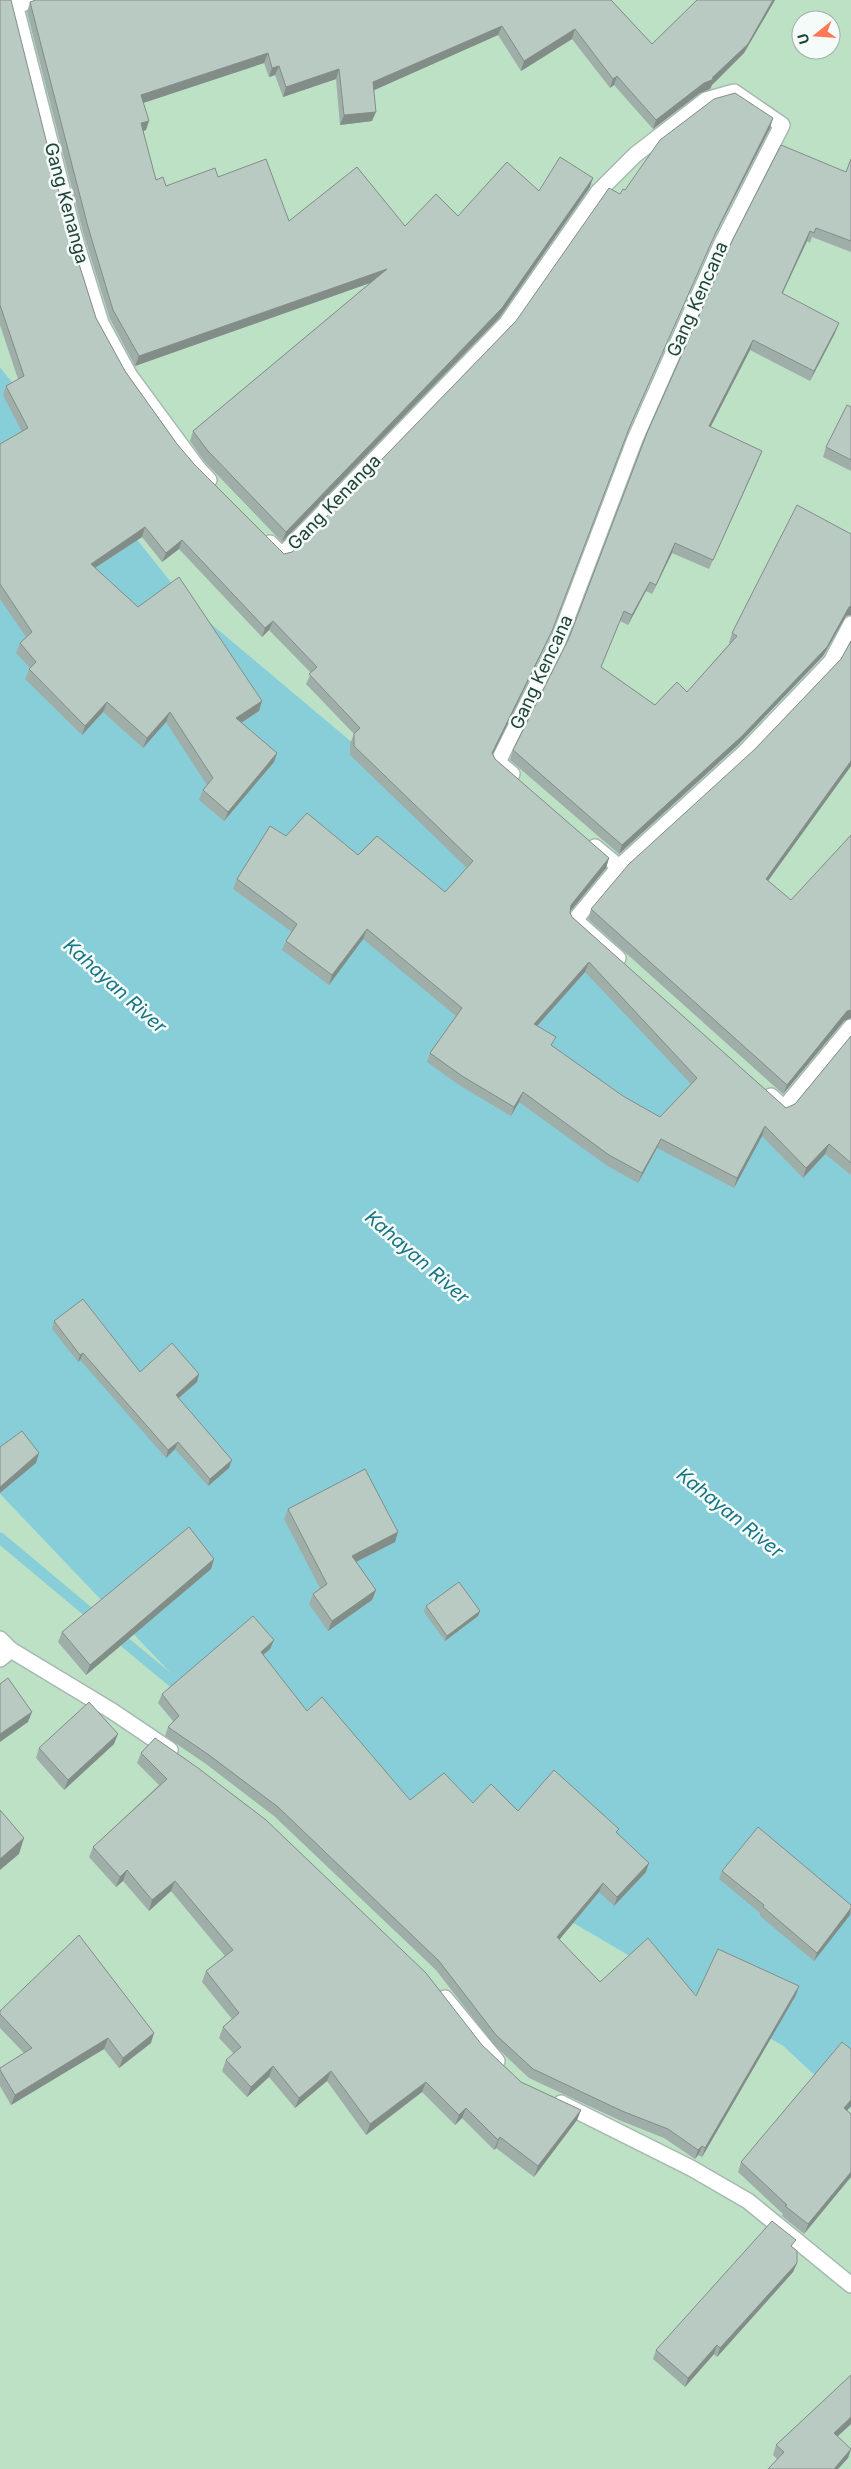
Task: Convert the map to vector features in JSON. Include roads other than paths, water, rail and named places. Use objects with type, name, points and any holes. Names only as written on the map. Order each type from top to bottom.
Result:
[{"type":"street","name":"Gang Kenanga","points":[[33,0],[15,3],[75,239],[101,323],[130,376],[196,467],[216,487]]},
{"type":"street","name":"Gang Kenanga","points":[[262,535],[282,555],[356,480],[506,324],[598,192],[635,155],[706,100],[734,92],[782,125]]},
{"type":"street","name":"Gang Kencana","points":[[526,787],[498,762],[557,644],[635,439],[709,271],[782,125]]},
{"type":"street","points":[[626,965],[575,920],[619,867],[752,745],[830,662],[851,624]]},
{"type":"street","points":[[583,836],[619,867]]},
{"type":"street","points":[[762,1089],[784,1108],[851,1027]]},
{"type":"street","points":[[0,1639],[5,1655],[112,1711],[184,1760]]},
{"type":"street","points":[[435,1985],[486,2050],[511,2074]]},
{"type":"street","points":[[549,2098],[691,2168],[748,2201],[851,2285]]},
{"type":"water","name":"Kahayan River","points":[[0,367],[190,606],[811,1128],[851,1158],[851,2109],[783,2046],[200,1704],[0,1494]]},
{"type":"waterway","points":[[0,1538],[98,1620]]},
{"type":"waterway","points":[[115,1634],[185,1692]]}]
